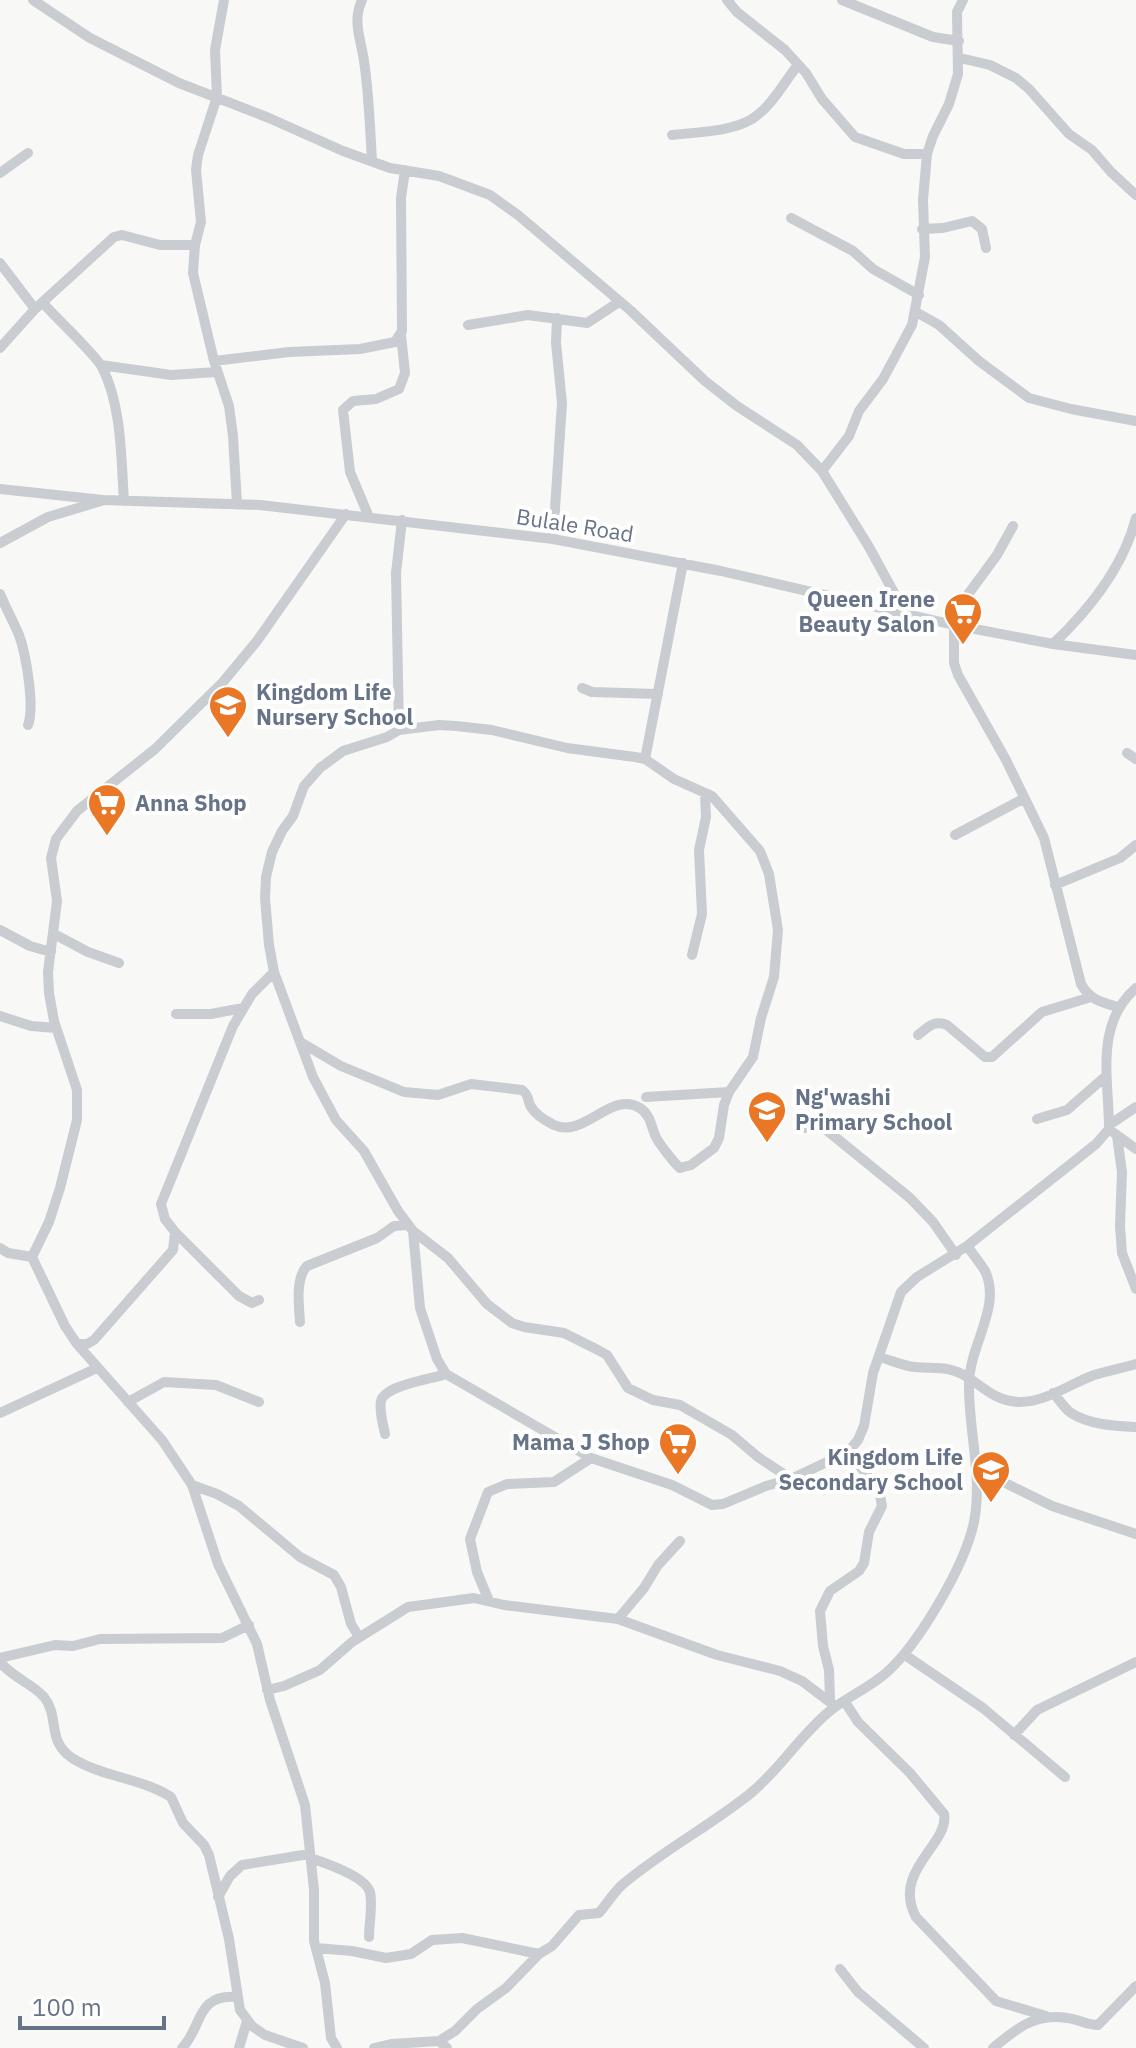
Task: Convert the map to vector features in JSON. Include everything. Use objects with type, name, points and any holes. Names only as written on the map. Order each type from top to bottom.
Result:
[{"type":"street","points":[[33,0],[124,57],[309,137],[372,161],[439,176],[490,195],[537,231],[705,381],[797,445],[822,471],[905,613]]},
{"type":"street","points":[[224,0],[215,50],[217,97],[196,170],[201,222],[193,273],[229,406],[237,504]]},
{"type":"street","points":[[362,0],[357,11],[357,34],[364,60],[372,161]]},
{"type":"street","points":[[727,0],[737,12],[785,50],[855,137],[904,154],[927,154]]},
{"type":"street","points":[[842,0],[933,37],[959,41]]},
{"type":"street","points":[[822,471],[849,436],[859,411],[899,353],[916,312],[925,257],[922,229],[927,154],[954,91],[960,58],[957,12],[963,0]]},
{"type":"street","points":[[960,58],[990,65],[1016,78],[1069,134],[1092,150],[1136,195]]},
{"type":"street","points":[[672,135],[726,128],[750,120],[773,98],[797,66]]},
{"type":"street","points":[[0,173],[28,153]]},
{"type":"street","points":[[369,517],[350,472],[343,410],[353,401],[376,399],[399,389],[405,373],[401,335],[401,198],[405,170]]},
{"type":"street","points":[[791,218],[853,251],[873,269],[919,295]]},
{"type":"street","points":[[922,229],[972,221],[982,229],[986,248]]},
{"type":"street","points":[[0,348],[39,306],[114,237],[122,235],[160,245],[195,245]]},
{"type":"street","points":[[0,263],[39,306],[101,365],[109,386],[120,442],[124,501]]},
{"type":"street","points":[[468,325],[512,316],[587,323],[619,302]]},
{"type":"street","points":[[916,312],[939,325],[990,371],[1029,398],[1136,421]]},
{"type":"street","points":[[553,539],[562,403],[557,363],[557,318]]},
{"type":"street","points":[[101,365],[171,375],[289,352],[360,349],[391,344],[401,335]]},
{"type":"street","name":"Bulale Road","points":[[0,489],[103,500],[237,504],[553,539],[683,563],[951,624],[1053,644],[1136,655]]},
{"type":"street","points":[[0,543],[48,517],[103,500]]},
{"type":"street","points":[[337,2048],[331,2038],[325,1983],[313,1933],[314,1890],[300,1786],[267,1690],[257,1644],[218,1564],[192,1485],[162,1440],[77,1344],[32,1257],[60,1188],[77,1120],[77,1090],[56,1028],[49,996],[57,901],[51,858],[56,839],[77,811],[110,788],[176,730],[223,682],[257,641],[346,514]]},
{"type":"street","points":[[1053,644],[1077,621],[1104,586],[1122,556],[1136,518]]},
{"type":"street","points":[[399,730],[396,573],[402,520]]},
{"type":"street","points":[[1013,526],[951,624],[954,663],[1006,760],[1049,852],[1081,984],[1091,997],[1118,1007]]},
{"type":"street","points":[[645,759],[683,563]]},
{"type":"street","points":[[0,594],[19,635],[24,655],[30,713],[28,725]]},
{"type":"street","points":[[582,688],[592,692],[658,694]]},
{"type":"street","points":[[302,1043],[341,1066],[404,1092],[438,1095],[471,1084],[522,1090],[527,1093],[535,1113],[558,1127],[576,1126],[622,1104],[633,1105],[646,1113],[656,1137],[680,1168],[691,1165],[714,1148],[729,1092],[753,1057],[774,977],[778,930],[769,874],[760,851],[719,802],[674,779],[645,759],[567,748],[492,730],[439,725],[399,730],[343,751],[320,768],[304,786],[293,816],[272,852],[266,877],[269,945],[274,972],[313,1077],[336,1120],[364,1151],[410,1228],[448,1258],[487,1304],[512,1323],[564,1333],[607,1355],[628,1388],[653,1400],[680,1405],[732,1435],[791,1479]]},
{"type":"street","points":[[692,955],[702,914],[699,850],[706,817],[705,793]]},
{"type":"street","points":[[955,835],[1023,799]]},
{"type":"street","points":[[1055,885],[1120,858],[1136,845]]},
{"type":"street","points":[[0,930],[30,946],[51,952]]},
{"type":"street","points":[[54,934],[88,952],[119,963]]},
{"type":"street","points":[[259,1300],[252,1303],[239,1296],[175,1232],[165,1219],[161,1204],[233,1026],[262,982],[274,972]]},
{"type":"street","points":[[1136,988],[1118,1007],[1111,1020],[1106,1076],[1112,1130],[1122,1172],[1122,1253],[1136,1289]]},
{"type":"street","points":[[918,1035],[934,1023],[947,1025],[985,1057],[992,1057],[1042,1012],[1091,997]]},
{"type":"street","points":[[176,1014],[211,1014],[243,1008]]},
{"type":"street","points":[[0,1016],[31,1026],[56,1028]]},
{"type":"street","points":[[1037,1119],[1067,1110],[1106,1076]]},
{"type":"street","points":[[646,1097],[729,1092]]},
{"type":"street","points":[[410,1228],[420,1308],[437,1359],[446,1374],[591,1458],[681,1488],[712,1505],[723,1504],[791,1479],[848,1452],[864,1426],[873,1373],[901,1292],[917,1277],[956,1255],[1084,1154],[1136,1107]]},
{"type":"street","points":[[804,1128],[818,1125],[824,1128],[910,1198],[933,1222],[956,1255]]},
{"type":"street","points":[[1112,1130],[1136,1149]]},
{"type":"street","points":[[300,1322],[302,1270],[377,1238],[394,1226],[400,1214]]},
{"type":"street","points":[[394,1226],[410,1228]]},
{"type":"street","points":[[77,1344],[94,1340],[151,1276],[173,1250],[175,1232]]},
{"type":"street","points":[[374,2048],[391,2044],[443,2045],[477,2009],[502,1992],[539,1954],[552,1946],[579,1915],[599,1913],[627,1881],[752,1792],[783,1764],[837,1703],[868,1687],[905,1655],[943,1594],[966,1547],[977,1505],[969,1378],[974,1353],[990,1309],[991,1296],[984,1269],[967,1246]]},
{"type":"street","points":[[3,1252],[32,1257]]},
{"type":"street","points":[[879,1357],[910,1366],[940,1366],[969,1378],[984,1391],[1003,1400],[1029,1401],[1097,1374],[1136,1364]]},
{"type":"street","points":[[0,1413],[97,1368]]},
{"type":"street","points":[[385,1434],[381,1401],[385,1394],[398,1387],[446,1374]]},
{"type":"street","points":[[128,1402],[164,1382],[216,1385],[259,1402]]},
{"type":"street","points":[[1053,1393],[1071,1413],[1111,1425],[1136,1427]]},
{"type":"street","points":[[837,1703],[823,1646],[820,1611],[825,1596],[859,1571],[864,1563],[869,1532],[882,1506],[879,1490],[848,1452]]},
{"type":"street","points":[[489,1601],[477,1572],[470,1539],[488,1492],[507,1484],[554,1482],[591,1458]]},
{"type":"street","points":[[977,1469],[1052,1506],[1136,1534]]},
{"type":"street","points":[[192,1485],[239,1506],[300,1557],[334,1575],[341,1587],[351,1624],[359,1637]]},
{"type":"street","points":[[618,1619],[680,1541]]},
{"type":"street","points":[[267,1690],[320,1670],[359,1637],[408,1607],[474,1598],[504,1605],[618,1619],[717,1655],[780,1671],[837,1703],[910,1773],[944,1814],[941,1834],[915,1872],[912,1910],[996,2001],[1046,2016],[1098,2025],[1136,1986]]},
{"type":"street","points":[[249,1625],[222,1638],[100,1639],[73,1646],[55,1645],[0,1660],[13,1676],[44,1697],[61,1750],[83,1763],[171,1797],[185,1826],[207,1849],[229,1939],[240,2010],[247,2021],[265,2035],[303,2048]]},
{"type":"street","points":[[905,1655],[983,1708],[1065,1777]]},
{"type":"street","points":[[1014,1735],[1037,1710],[1136,1662]]},
{"type":"street","points":[[218,1897],[230,1876],[242,1865],[310,1856],[364,1884],[370,1895],[369,1937]]},
{"type":"street","points":[[316,1948],[386,1958],[411,1954],[432,1940],[462,1938],[539,1954]]},
{"type":"street","points":[[840,1969],[858,1992],[924,2048]]},
{"type":"street","points":[[182,2048],[188,2042],[203,2009],[219,1998],[237,1997]]},
{"type":"street","points":[[993,2048],[1024,2023],[1046,2016]]},
{"type":"street","points":[[239,2048],[247,2021]]},
{"type":"place","name":"Queen Irene Beauty Salon","points":[[963,646]]},
{"type":"place","name":"Kingdom Life Nursery School","points":[[228,739]]},
{"type":"place","name":"Anna Shop","points":[[107,837]]},
{"type":"place","name":"Ng'washi Primary School","points":[[767,1144]]},
{"type":"place","name":"Mama J Shop","points":[[678,1476]]},
{"type":"place","name":"Kingdom Life Secondary School","points":[[991,1504]]}]
